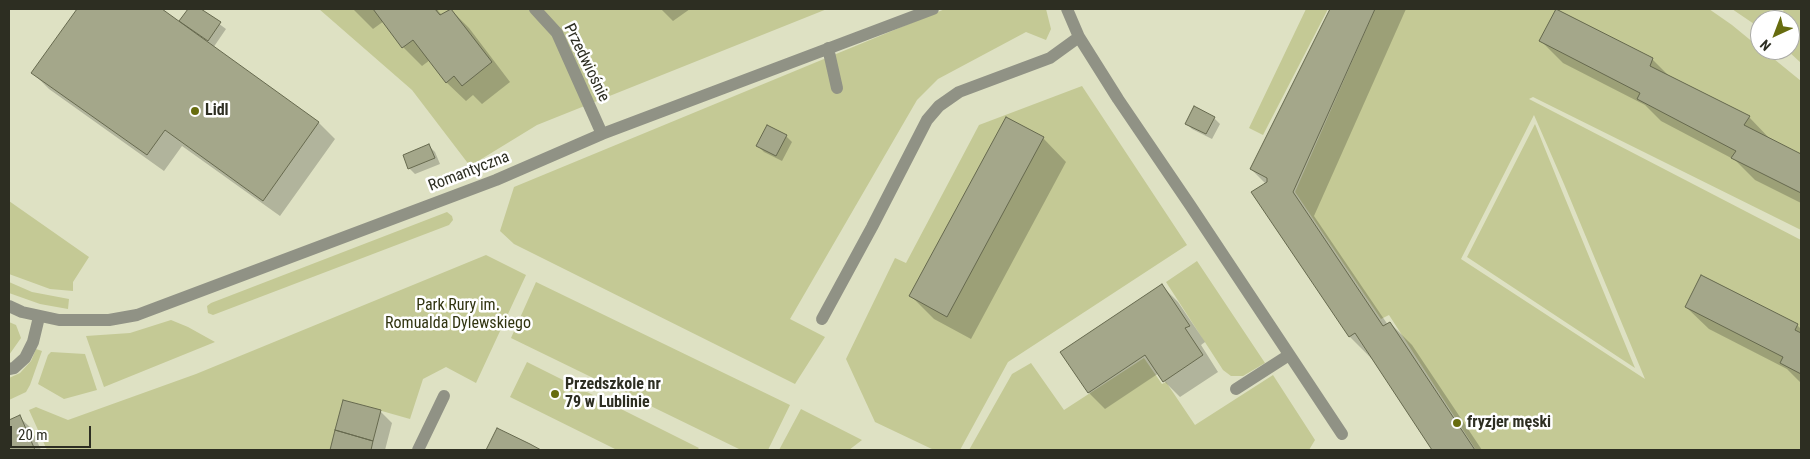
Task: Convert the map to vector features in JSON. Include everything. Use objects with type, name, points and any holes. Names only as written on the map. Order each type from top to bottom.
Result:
[{"type":"street","name":"Przedwiośnie","points":[[536,9],[557,33],[602,134]]},
{"type":"street","name":"Romantyczna","points":[[9,306],[39,317],[59,320],[109,320],[137,315],[496,180],[602,134],[934,9]]},
{"type":"street","points":[[1067,9],[1079,37],[1118,99],[1342,434]]},
{"type":"street","points":[[822,319],[927,120],[939,106],[959,92],[1050,58],[1079,37]]},
{"type":"street","points":[[828,48],[838,88]]},
{"type":"street","points":[[9,369],[14,368],[25,358],[33,342],[39,317]]},
{"type":"street","points":[[1236,389],[1289,355]]},
{"type":"street","points":[[418,450],[444,396]]},
{"type":"green space","points":[[319,9],[827,9],[537,125],[470,166],[412,90]]},
{"type":"green space","points":[[945,9],[1046,9],[1051,29],[1046,40],[1026,32],[938,79],[917,100],[790,319],[825,337],[795,384],[514,244],[500,231],[514,187]]},
{"type":"green space","points":[[1306,9],[1328,9],[1263,135],[1249,128]]},
{"type":"green space","points":[[1375,9],[1709,9],[1750,40],[1750,60],[1775,60],[1801,81],[1801,230],[1533,97],[1529,99],[1801,240],[1801,450],[1476,450],[1389,315],[1381,319],[1295,192]],"holes":[[[1534,115],[1564,184],[1645,379],[1461,259]]]},
{"type":"green space","points":[[1732,9],[1771,9],[1750,10],[1750,21]]},
{"type":"green space","points":[[1801,9],[1801,63],[1798,60],[1800,60],[1800,10],[1784,10]]},
{"type":"green space","points":[[1082,86],[1187,245],[1008,362],[960,450],[934,450],[875,422],[846,359],[895,258],[906,263],[979,125]]},
{"type":"green space","points":[[1535,124],[1560,186],[1635,368],[1467,257]]},
{"type":"green space","points":[[9,201],[89,257],[73,282],[73,291],[50,289],[9,274]]},
{"type":"green space","points":[[447,212],[452,216],[453,220],[449,225],[213,315],[208,313],[207,306],[211,303]]},
{"type":"green space","name":"Park Rury im. Romualda Dylewskiego","points":[[486,255],[526,275],[476,383],[446,367],[423,379],[410,419],[343,400],[330,450],[47,450],[29,410],[36,407],[68,420],[196,374]]},
{"type":"green space","points":[[1197,261],[1265,363],[1243,376],[1231,376],[1223,370],[1166,282]]},
{"type":"green space","points":[[9,282],[32,292],[69,299],[68,309],[40,304],[9,293]]},
{"type":"green space","points":[[536,282],[790,405],[768,450],[741,450],[511,338]]},
{"type":"green space","points":[[171,320],[215,342],[104,387],[86,336],[130,333]]},
{"type":"green space","points":[[9,322],[16,325],[21,338],[9,355]]},
{"type":"green space","points":[[36,349],[42,351],[30,385],[26,392],[9,400],[9,378],[20,373],[31,361]]},
{"type":"green space","points":[[51,352],[85,354],[97,390],[64,399],[38,384],[48,355]]},
{"type":"green space","points":[[1144,358],[1162,384],[1166,382],[1195,425],[1273,375],[1315,440],[1309,450],[969,450],[1012,374],[1031,363],[1064,410]]},
{"type":"green space","points":[[527,362],[699,448],[697,450],[617,450],[510,397]]},
{"type":"green space","points":[[801,409],[862,440],[849,450],[779,450]]},
{"type":"building","name":"Lidl","points":[[77,9],[162,9],[319,122],[263,201],[165,130],[147,155],[31,73]]},
{"type":"building","points":[[188,9],[201,9],[221,22],[208,41],[179,21]]},
{"type":"building","points":[[373,9],[435,9],[440,15],[451,9],[492,62],[462,86],[454,76],[446,83],[413,40],[402,48]]},
{"type":"building","points":[[1330,9],[1375,9],[1293,192],[1383,326],[1390,322],[1475,450],[1432,450],[1355,333],[1349,337],[1251,192],[1267,182],[1267,178],[1250,169]]},
{"type":"building","points":[[1556,9],[1653,58],[1650,66],[1750,116],[1744,125],[1801,154],[1801,193],[1731,158],[1736,151],[1637,99],[1640,93],[1539,41]]},
{"type":"building","points":[[1194,106],[1215,117],[1206,134],[1185,124]]},
{"type":"building","points":[[1006,117],[1044,137],[947,317],[909,296]]},
{"type":"building","points":[[767,125],[787,135],[776,156],[756,146]]},
{"type":"building","points":[[429,144],[435,158],[408,169],[403,155]]},
{"type":"building","points":[[1701,275],[1798,324],[1795,330],[1801,333],[1801,374],[1780,363],[1783,357],[1685,307]]},
{"type":"building","points":[[1162,284],[1190,326],[1185,328],[1203,355],[1163,382],[1145,355],[1088,393],[1060,352]]},
{"type":"building","points":[[343,400],[381,410],[373,441],[335,430]]},
{"type":"building","points":[[20,415],[35,450],[9,450],[9,420]]},
{"type":"building","points":[[497,428],[530,444],[541,450],[486,450]]},
{"type":"building","points":[[335,430],[373,441],[371,450],[330,450]]},
{"type":"place","name":"Lidl","points":[[195,111]]},
{"type":"place","name":"Przedszkole nr 79 w Lublinie","points":[[555,394]]},
{"type":"place","name":"fryzjer męski","points":[[1457,423]]}]
